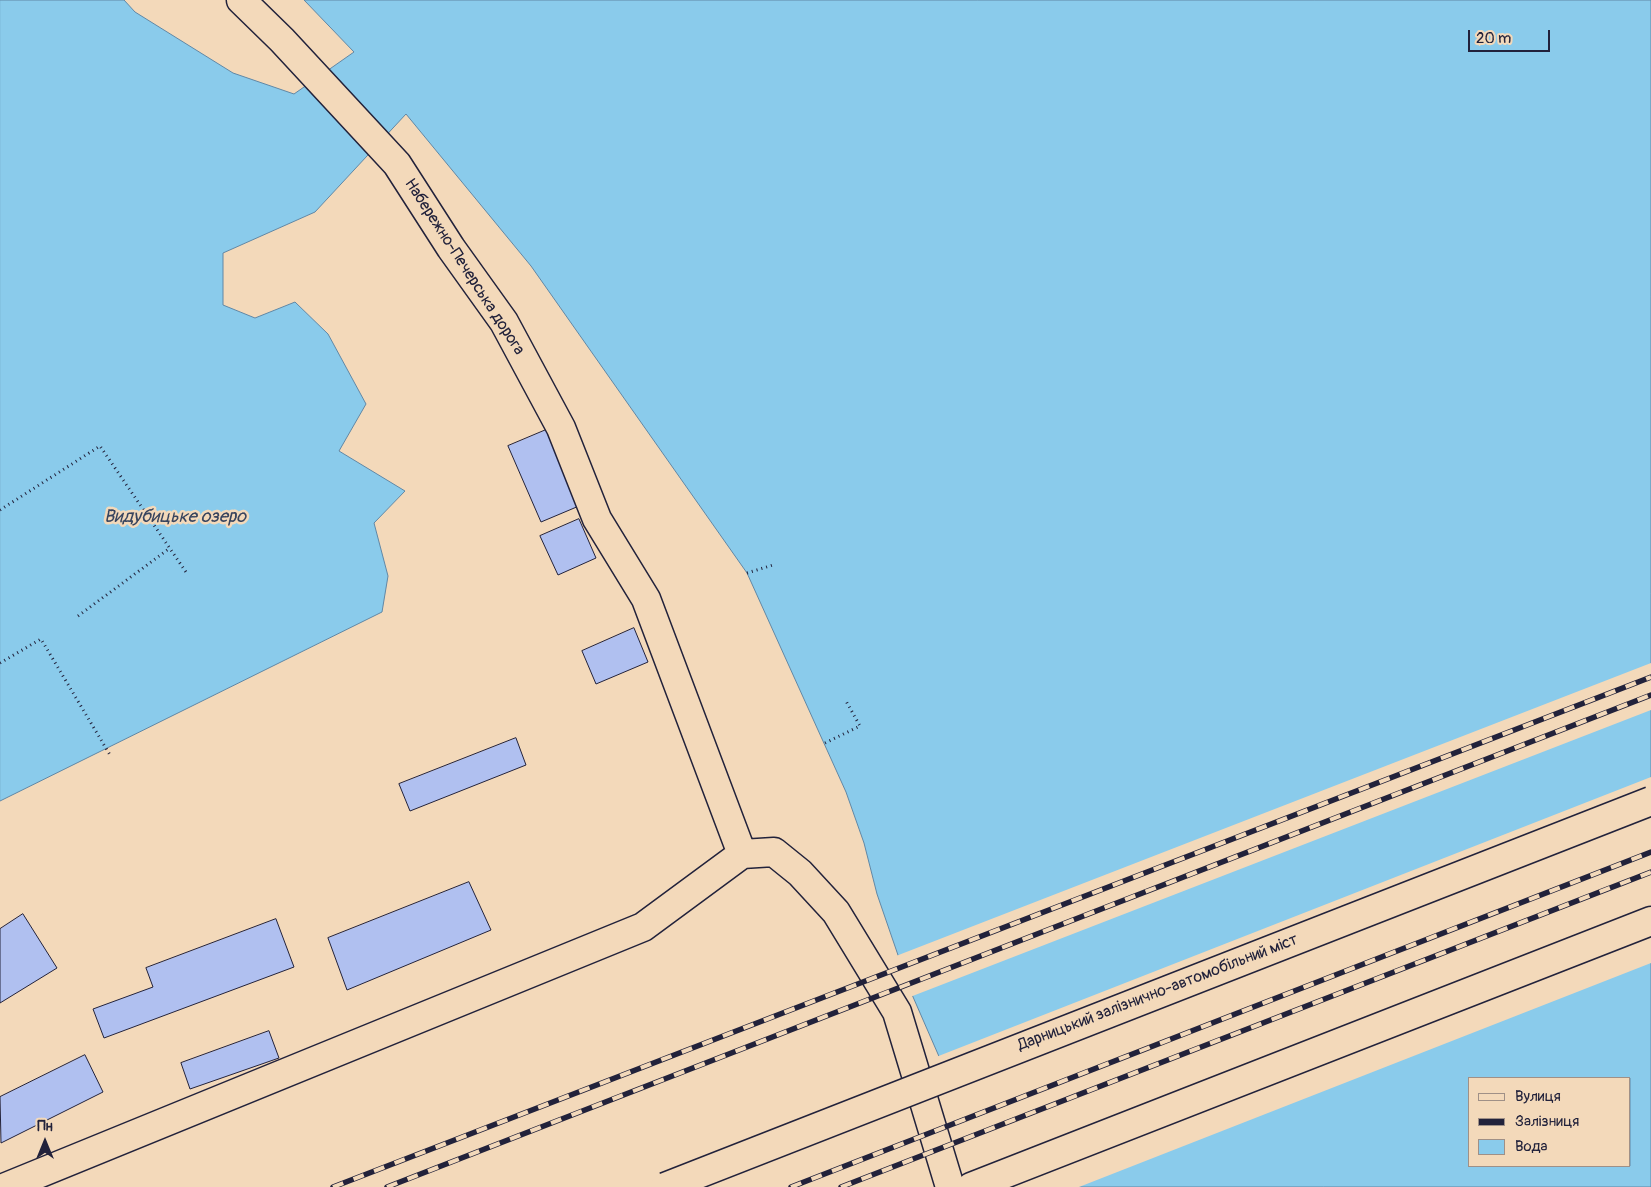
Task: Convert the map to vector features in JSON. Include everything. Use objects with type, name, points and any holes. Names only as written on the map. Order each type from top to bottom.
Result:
[{"type":"main road","name":"Набережно-Печерська дорога","points":[[241,0],[282,40],[397,164],[452,248],[504,322],[561,428],[597,519],[646,600],[742,854]]},
{"type":"main road","name":"Дарницький залізнично-автомобільний міст","points":[[665,1187],[1651,801]]},
{"type":"main road","points":[[6,1187],[643,927],[742,854],[774,852],[800,873],[836,912],[896,1012],[950,1187]]},
{"type":"main road","points":[[971,1187],[1651,921]]},
{"type":"path","points":[[0,510],[100,446],[188,575]]},
{"type":"path","points":[[78,616],[170,548]]},
{"type":"path","points":[[747,573],[773,565]]},
{"type":"path","points":[[0,663],[41,639],[110,755]]},
{"type":"path","points":[[825,743],[860,726],[846,701]]},
{"type":"water","name":"Видубицьке озеро","points":[[0,0],[124,0],[135,12],[233,73],[294,94],[354,52],[304,0],[1651,0],[1651,1187],[996,1187],[910,990],[877,894],[864,843],[846,792],[747,573],[531,266],[406,114],[315,212],[223,253],[223,305],[255,318],[295,302],[328,334],[366,404],[339,451],[405,491],[374,523],[388,576],[382,612],[0,801]]},
{"type":"pier","points":[[1651,663],[1651,710],[910,997],[896,956]]},
{"type":"pier","points":[[1651,777],[1651,963],[1079,1187],[993,1187],[936,1057]]},
{"type":"building","points":[[546,430],[579,506],[541,522],[508,446]]},
{"type":"building","points":[[579,519],[596,558],[558,575],[540,536]]},
{"type":"building","points":[[634,628],[648,662],[596,684],[582,651]]},
{"type":"building","points":[[516,738],[526,765],[410,811],[399,784]]},
{"type":"building","points":[[469,882],[491,930],[347,990],[328,938]]},
{"type":"building","points":[[23,914],[57,968],[0,1003],[0,929]]},
{"type":"building","points":[[276,919],[294,967],[104,1038],[93,1009],[153,987],[146,968]]},
{"type":"building","points":[[269,1031],[279,1058],[190,1089],[181,1063]]},
{"type":"building","points":[[85,1055],[103,1092],[1,1143],[0,1097]]},
{"type":"railway","points":[[333,1187],[1651,677]]},
{"type":"railway","points":[[387,1187],[1651,695]]},
{"type":"railway","points":[[791,1187],[1651,852]]},
{"type":"railway","points":[[841,1187],[1651,872]]}]
